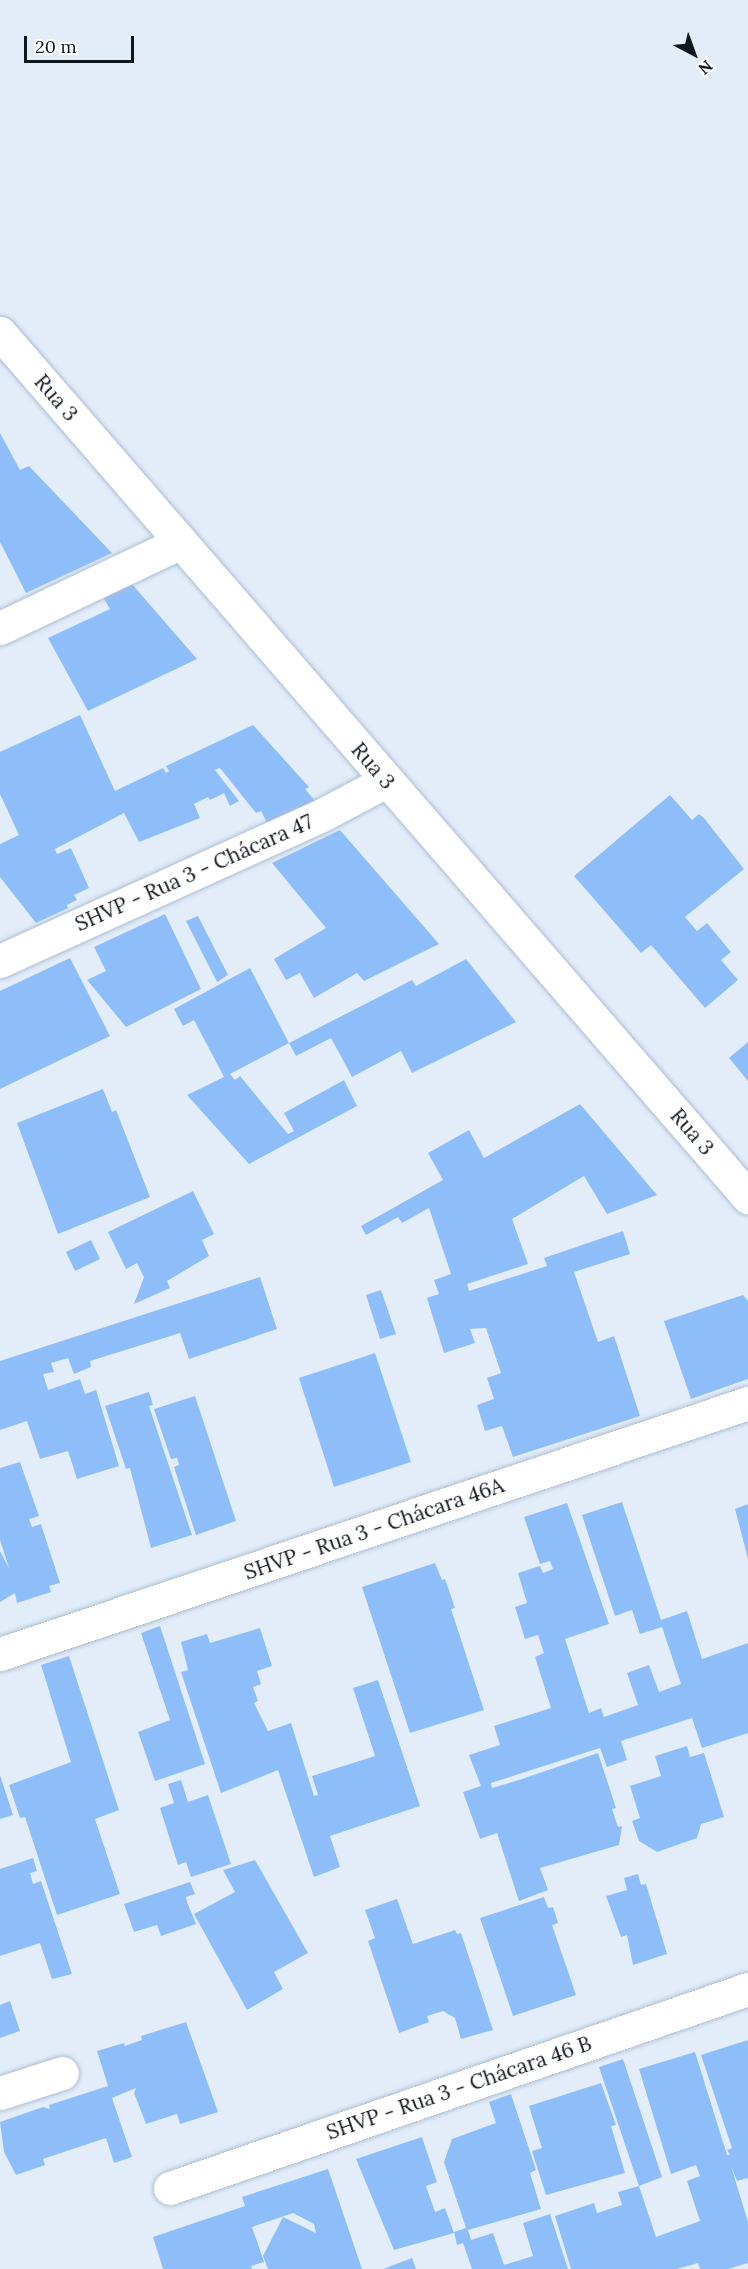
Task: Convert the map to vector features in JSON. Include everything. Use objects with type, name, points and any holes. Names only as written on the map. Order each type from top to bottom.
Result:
[{"type":"street","name":"Rua 3","points":[[0,333],[748,1197]]},
{"type":"street","points":[[0,628],[181,542]]},
{"type":"street","name":"SHVP - Rua 3 - Chácara 47","points":[[0,961],[322,815],[386,781]]},
{"type":"street","name":"SHVP - Rua 3 - Chácara 46A","points":[[0,1654],[748,1402]]},
{"type":"street","name":"SHVP - Rua 3 - Chácara 46 B","points":[[170,2188],[748,1989]]},
{"type":"street","points":[[0,2093],[62,2073]]},
{"type":"building","points":[[0,433],[20,470],[29,466],[112,553],[26,593],[0,542]]},
{"type":"building","points":[[125,576],[197,659],[88,711],[48,638],[110,609],[98,589]]},
{"type":"building","points":[[80,715],[115,791],[163,768],[166,773],[169,771],[166,766],[253,725],[309,787],[305,789],[316,802],[274,836],[261,811],[256,813],[220,768],[215,770],[239,801],[230,806],[224,793],[210,800],[208,797],[194,804],[200,818],[139,842],[124,813],[55,849],[57,854],[71,848],[89,888],[74,895],[77,900],[67,905],[68,908],[36,923],[0,877],[0,844],[19,835],[0,794],[0,752]]},
{"type":"building","points":[[670,795],[692,820],[699,814],[704,818],[744,869],[685,917],[697,931],[707,923],[731,952],[721,960],[738,980],[705,1008],[651,945],[641,953],[574,876]]},
{"type":"building","points":[[340,830],[439,944],[364,981],[357,973],[314,998],[300,973],[286,980],[274,959],[326,928],[272,863]]},
{"type":"building","points":[[165,914],[201,989],[126,1027],[87,980],[106,971],[94,947]]},
{"type":"building","points":[[198,916],[228,975],[217,982],[186,921]]},
{"type":"building","points":[[70,958],[110,1036],[0,1089],[0,991]]},
{"type":"building","points":[[466,959],[516,1022],[412,1073],[401,1051],[352,1077],[331,1038],[296,1056],[289,1043],[412,980],[416,986]]},
{"type":"building","points":[[250,968],[289,1043],[230,1074],[235,1080],[240,1076],[288,1134],[294,1131],[284,1113],[344,1080],[357,1106],[249,1164],[187,1095],[224,1077],[194,1020],[183,1026],[174,1009]]},
{"type":"building","points":[[748,1042],[748,1081],[729,1058]]},
{"type":"building","points":[[103,1089],[112,1112],[116,1110],[150,1197],[58,1234],[17,1123]]},
{"type":"building","points":[[580,1104],[657,1195],[607,1214],[584,1176],[512,1219],[528,1264],[467,1284],[469,1291],[547,1266],[544,1258],[623,1231],[630,1254],[574,1272],[598,1342],[614,1336],[640,1416],[513,1457],[502,1426],[485,1431],[477,1405],[494,1399],[487,1378],[501,1373],[486,1328],[470,1329],[475,1343],[444,1353],[427,1298],[439,1294],[434,1280],[451,1274],[429,1208],[402,1223],[398,1217],[366,1235],[361,1226],[443,1180],[428,1153],[469,1130],[484,1158]]},
{"type":"building","points":[[193,1191],[214,1234],[202,1240],[209,1256],[167,1281],[170,1288],[134,1304],[144,1277],[137,1263],[126,1269],[108,1232]]},
{"type":"building","points":[[91,1240],[100,1259],[75,1271],[66,1252]]},
{"type":"building","points":[[260,1277],[277,1329],[189,1359],[180,1333],[90,1361],[91,1367],[74,1374],[68,1358],[51,1363],[54,1372],[43,1374],[48,1390],[80,1379],[85,1394],[96,1390],[119,1466],[77,1479],[68,1451],[40,1459],[27,1421],[0,1430],[0,1361]]},
{"type":"building","points":[[381,1290],[396,1334],[380,1339],[366,1295]]},
{"type":"building","points":[[743,1295],[748,1301],[748,1379],[691,1399],[664,1321]]},
{"type":"building","points":[[375,1353],[411,1462],[334,1487],[299,1378]]},
{"type":"building","points":[[149,1392],[153,1405],[149,1406],[192,1535],[151,1548],[130,1468],[126,1469],[105,1406]]},
{"type":"building","points":[[195,1396],[236,1521],[196,1535],[174,1467],[179,1465],[177,1458],[171,1459],[154,1409]]},
{"type":"building","points":[[20,1462],[39,1516],[29,1519],[32,1527],[41,1524],[60,1583],[49,1586],[51,1592],[17,1603],[15,1593],[0,1602],[0,1551],[9,1568],[0,1540],[0,1468]]},
{"type":"building","points":[[622,1502],[661,1620],[687,1611],[702,1659],[748,1643],[748,1733],[702,1748],[692,1718],[621,1741],[627,1760],[607,1767],[600,1748],[491,1783],[492,1788],[598,1753],[616,1808],[612,1809],[618,1827],[622,1826],[619,1845],[540,1868],[548,1890],[519,1901],[497,1833],[480,1839],[463,1792],[481,1786],[469,1755],[500,1745],[494,1726],[551,1708],[535,1657],[544,1653],[538,1635],[525,1639],[515,1607],[527,1603],[518,1573],[540,1566],[543,1573],[553,1569],[550,1561],[540,1564],[524,1517],[567,1503],[609,1624],[565,1639],[589,1713],[601,1708],[604,1717],[638,1705],[627,1673],[649,1665],[659,1692],[681,1684],[662,1627],[640,1634],[632,1610],[615,1616],[591,1543],[582,1515]]},
{"type":"building","points":[[748,1504],[748,1559],[735,1509]]},
{"type":"building","points":[[435,1563],[442,1580],[445,1579],[455,1608],[451,1609],[484,1710],[410,1733],[362,1587]]},
{"type":"building","points":[[160,1626],[205,1764],[155,1781],[138,1732],[170,1720],[141,1633]]},
{"type":"building","points":[[260,1628],[272,1666],[257,1671],[261,1684],[253,1687],[258,1701],[254,1703],[268,1731],[291,1723],[314,1796],[318,1795],[312,1776],[375,1756],[353,1688],[378,1680],[420,1806],[330,1836],[340,1867],[314,1877],[278,1770],[221,1793],[181,1672],[188,1670],[181,1642],[207,1634],[210,1643]]},
{"type":"building","points":[[69,1656],[119,1810],[95,1819],[120,1894],[57,1915],[25,1817],[20,1818],[9,1785],[71,1762],[41,1665]]},
{"type":"building","points":[[687,1746],[690,1757],[704,1753],[724,1817],[701,1824],[697,1838],[657,1852],[639,1841],[632,1821],[640,1818],[630,1786],[661,1776],[655,1756]]},
{"type":"building","points":[[0,1775],[13,1815],[0,1819]]},
{"type":"building","points":[[181,1780],[188,1802],[208,1795],[231,1864],[191,1877],[186,1862],[178,1865],[160,1808],[174,1803],[168,1784]]},
{"type":"building","points":[[33,1858],[37,1871],[30,1873],[33,1884],[41,1881],[72,1974],[52,1979],[40,1943],[0,1956],[0,1869]]},
{"type":"building","points":[[255,1860],[308,1953],[274,1972],[283,1989],[247,2010],[194,1914],[235,1892],[223,1870]]},
{"type":"building","points":[[638,1874],[641,1885],[646,1884],[667,1954],[633,1965],[627,1935],[621,1937],[606,1896],[627,1890],[624,1878]]},
{"type":"building","points":[[190,1882],[195,1894],[186,1897],[196,1924],[161,1936],[157,1925],[134,1932],[124,1904]]},
{"type":"building","points":[[544,1897],[548,1908],[553,1907],[558,1923],[552,1925],[576,1995],[513,2016],[480,1918]]},
{"type":"building","points":[[397,1899],[413,1944],[455,1930],[457,1934],[461,1933],[493,2030],[461,2039],[455,2018],[443,2011],[427,2016],[429,2022],[399,2033],[368,1941],[375,1938],[365,1910]]},
{"type":"building","points":[[10,2001],[20,2031],[0,2038],[0,2005]]},
{"type":"building","points":[[186,2022],[218,2112],[180,2124],[177,2114],[146,2124],[134,2093],[136,2088],[112,2098],[132,2157],[114,2163],[106,2138],[43,2159],[45,2165],[16,2175],[4,2152],[0,2122],[43,2107],[50,2109],[49,2105],[108,2086],[97,2051],[124,2043],[125,2046],[142,2040],[141,2036]]},
{"type":"building","points":[[748,2040],[748,2178],[737,2181],[731,2166],[748,2222],[748,2263],[728,2269],[700,2269],[698,2263],[677,2269],[571,2269],[555,2216],[594,2203],[597,2213],[622,2205],[618,2192],[639,2186],[656,2237],[700,2221],[687,2181],[700,2176],[696,2165],[671,2174],[639,2069],[695,2052],[727,2155],[730,2155],[727,2150],[732,2148],[701,2055]]},
{"type":"building","points":[[623,2059],[662,2177],[639,2186],[599,2067]]},
{"type":"building","points":[[601,2083],[616,2125],[611,2126],[625,2173],[546,2195],[532,2151],[542,2148],[529,2106]]},
{"type":"building","points":[[511,2094],[536,2170],[530,2173],[541,2209],[468,2230],[471,2240],[493,2233],[504,2265],[533,2256],[523,2223],[550,2214],[568,2269],[472,2269],[463,2243],[457,2245],[454,2232],[466,2228],[444,2162],[452,2139],[496,2123],[489,2102]]},
{"type":"building","points":[[422,2137],[437,2182],[426,2186],[435,2212],[445,2208],[454,2233],[394,2250],[356,2159]]},
{"type":"building","points":[[328,2169],[362,2269],[268,2269],[263,2256],[283,2217],[316,2233],[314,2224],[293,2213],[252,2227],[264,2262],[251,2266],[252,2269],[163,2269],[153,2237],[245,2206],[242,2197]]},
{"type":"building","points":[[412,2258],[416,2269],[383,2269]]}]
